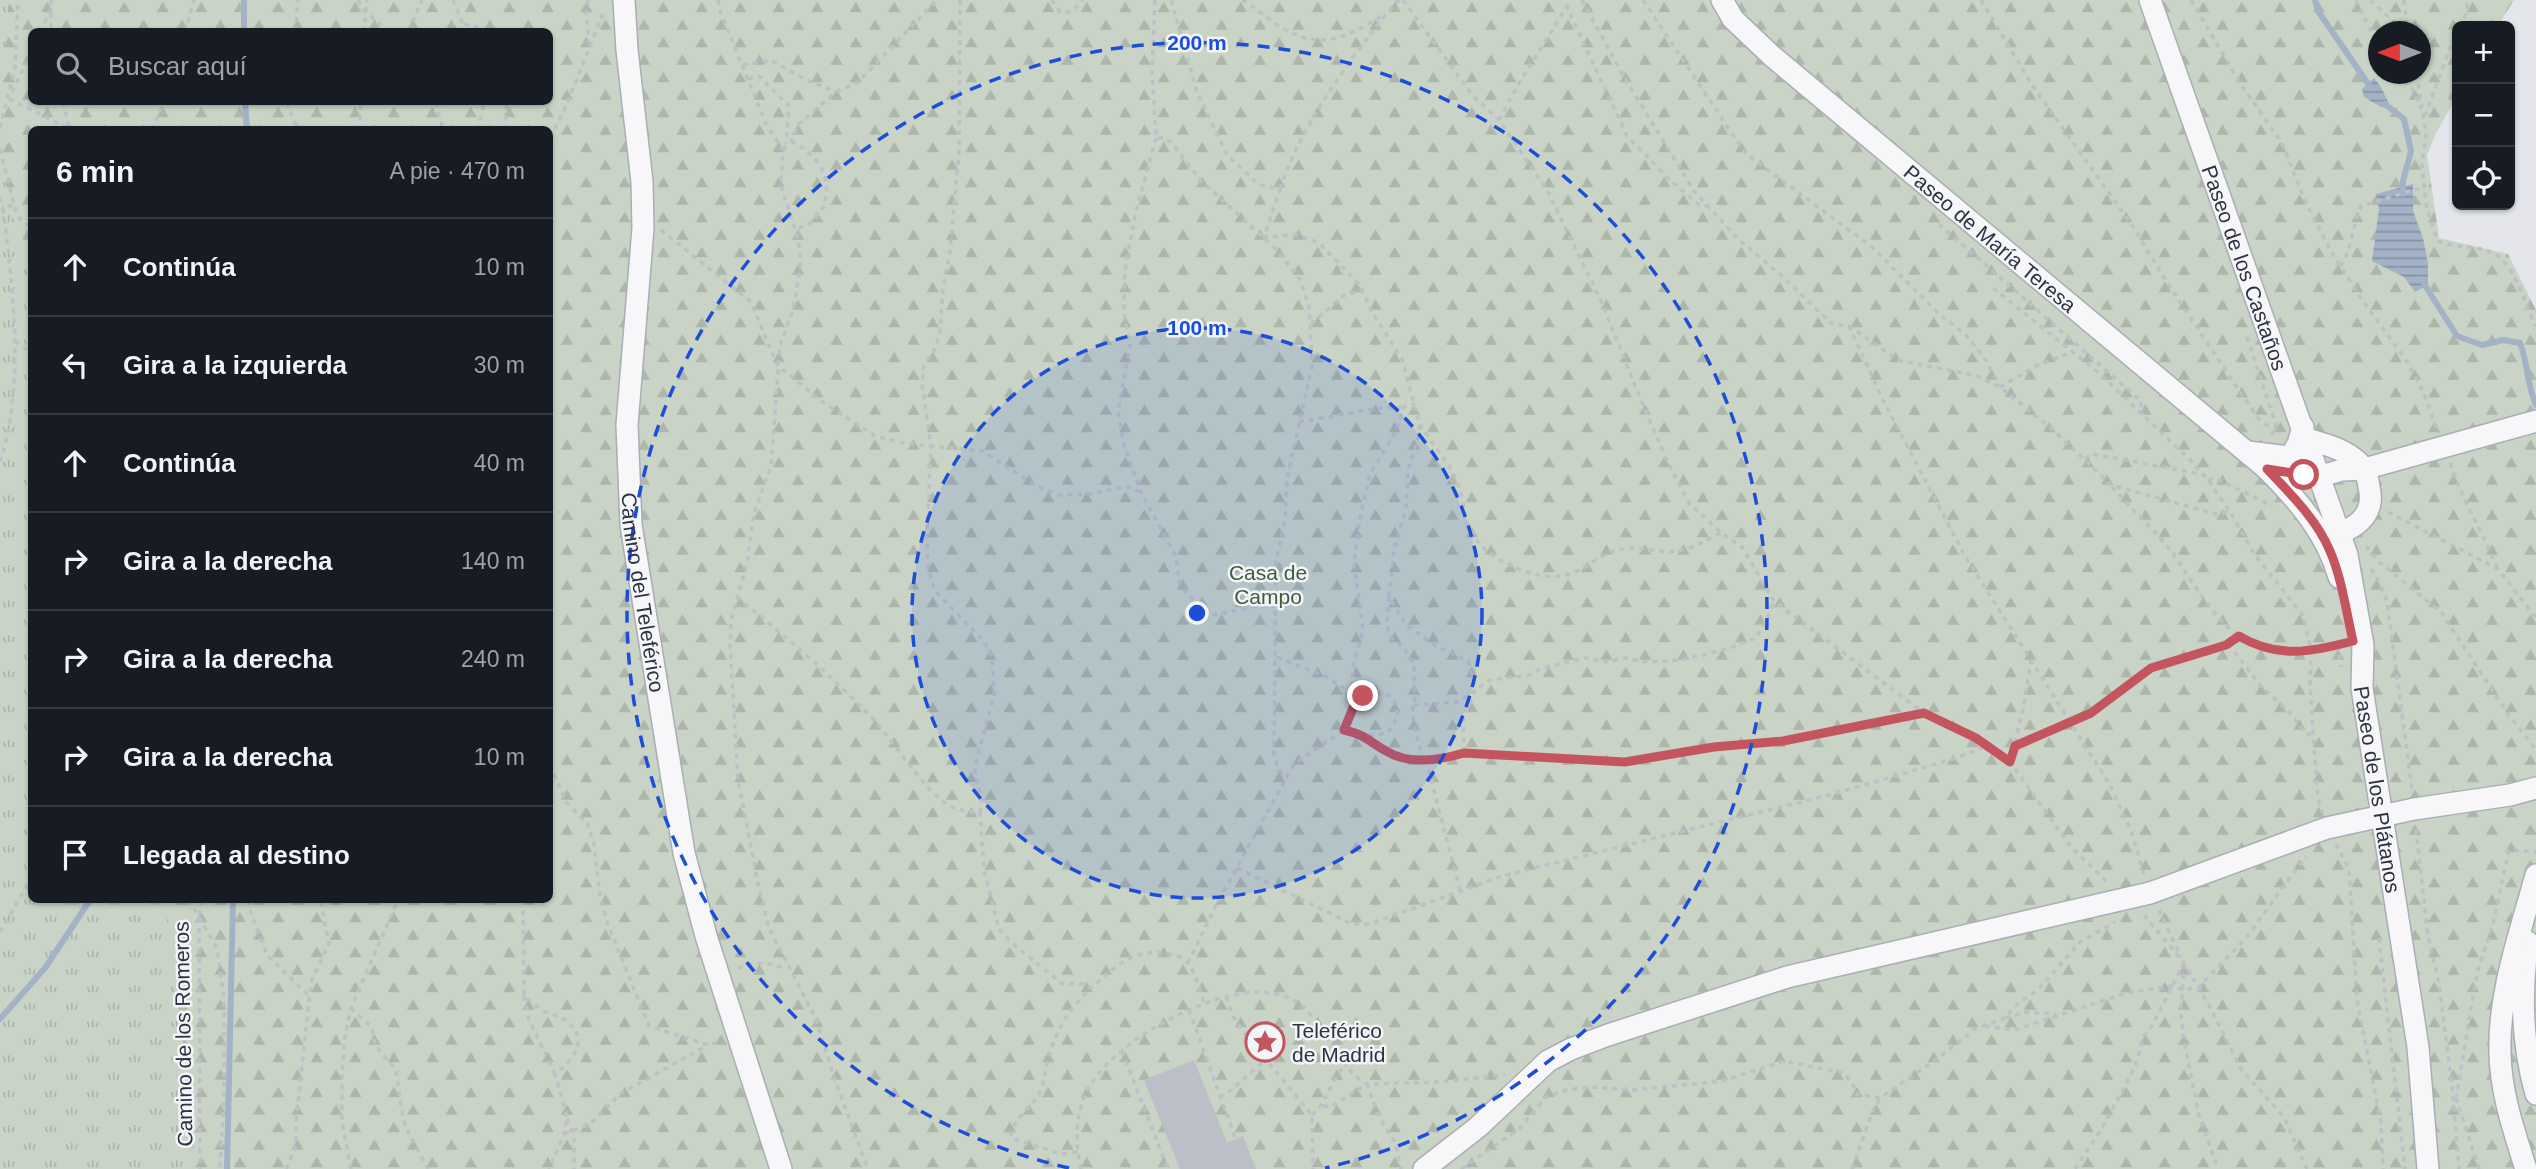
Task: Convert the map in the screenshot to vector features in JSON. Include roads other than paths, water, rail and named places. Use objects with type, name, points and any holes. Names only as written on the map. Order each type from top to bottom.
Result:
[{"type":"street","name":"Camino del Teleférico","points":[[624,0],[642,183],[643,228],[627,425],[631,525],[684,853],[706,936],[781,1169]]},
{"type":"street","name":"Paseo de María Teresa","points":[[1722,0],[1733,19],[1772,57],[2267,469],[2305,512],[2338,533]]},
{"type":"street","name":"Paseo de los Castaños","points":[[2150,0],[2320,474],[2338,533]]},
{"type":"street","points":[[2267,469],[2304,475],[2364,470],[2536,421]]},
{"type":"street","points":[[2246,452],[2290,457],[2304,429],[2357,461],[2364,470],[2371,502],[2363,519],[2338,533],[2339,575],[2362,688]]},
{"type":"street","name":"Paseo de los Plátanos","points":[[2338,533],[2347,555],[2359,619],[2362,688],[2418,1047],[2428,1169]]},
{"type":"street","points":[[1424,1169],[1478,1127],[1548,1061],[1571,1049],[1787,977],[2128,903],[2327,828],[2536,788]]},
{"type":"street","points":[[2510,794],[2536,800]]},
{"type":"street","points":[[2526,1169],[2505,1097],[2500,1035],[2506,986],[2536,875]]},
{"type":"street","points":[[2536,881],[2526,957],[2523,1018],[2525,1046],[2536,1094]]},
{"type":"water","points":[[2368,84],[2379,84],[2392,109],[2381,107],[2364,97],[2362,89]]},
{"type":"water","points":[[2413,184],[2413,211],[2423,238],[2428,263],[2428,285],[2415,292],[2404,277],[2372,261],[2379,209],[2376,194]]},
{"type":"waterway","points":[[244,0],[244,28]]},
{"type":"waterway","points":[[2315,0],[2318,11],[2371,88]]},
{"type":"waterway","points":[[2385,104],[2404,119],[2411,151],[2403,181],[2403,194]]},
{"type":"waterway","points":[[245,105],[247,126]]},
{"type":"waterway","points":[[2421,279],[2457,336],[2482,345],[2503,340],[2520,343],[2536,405]]},
{"type":"waterway","points":[[0,1019],[45,968],[88,903]]},
{"type":"waterway","points":[[227,1169],[233,903]]},
{"type":"place","name":"Teleférico de Madrid","points":[[1265,1042]]},
{"type":"park label","name":"Casa de Campo","points":[[1268,584]]}]
